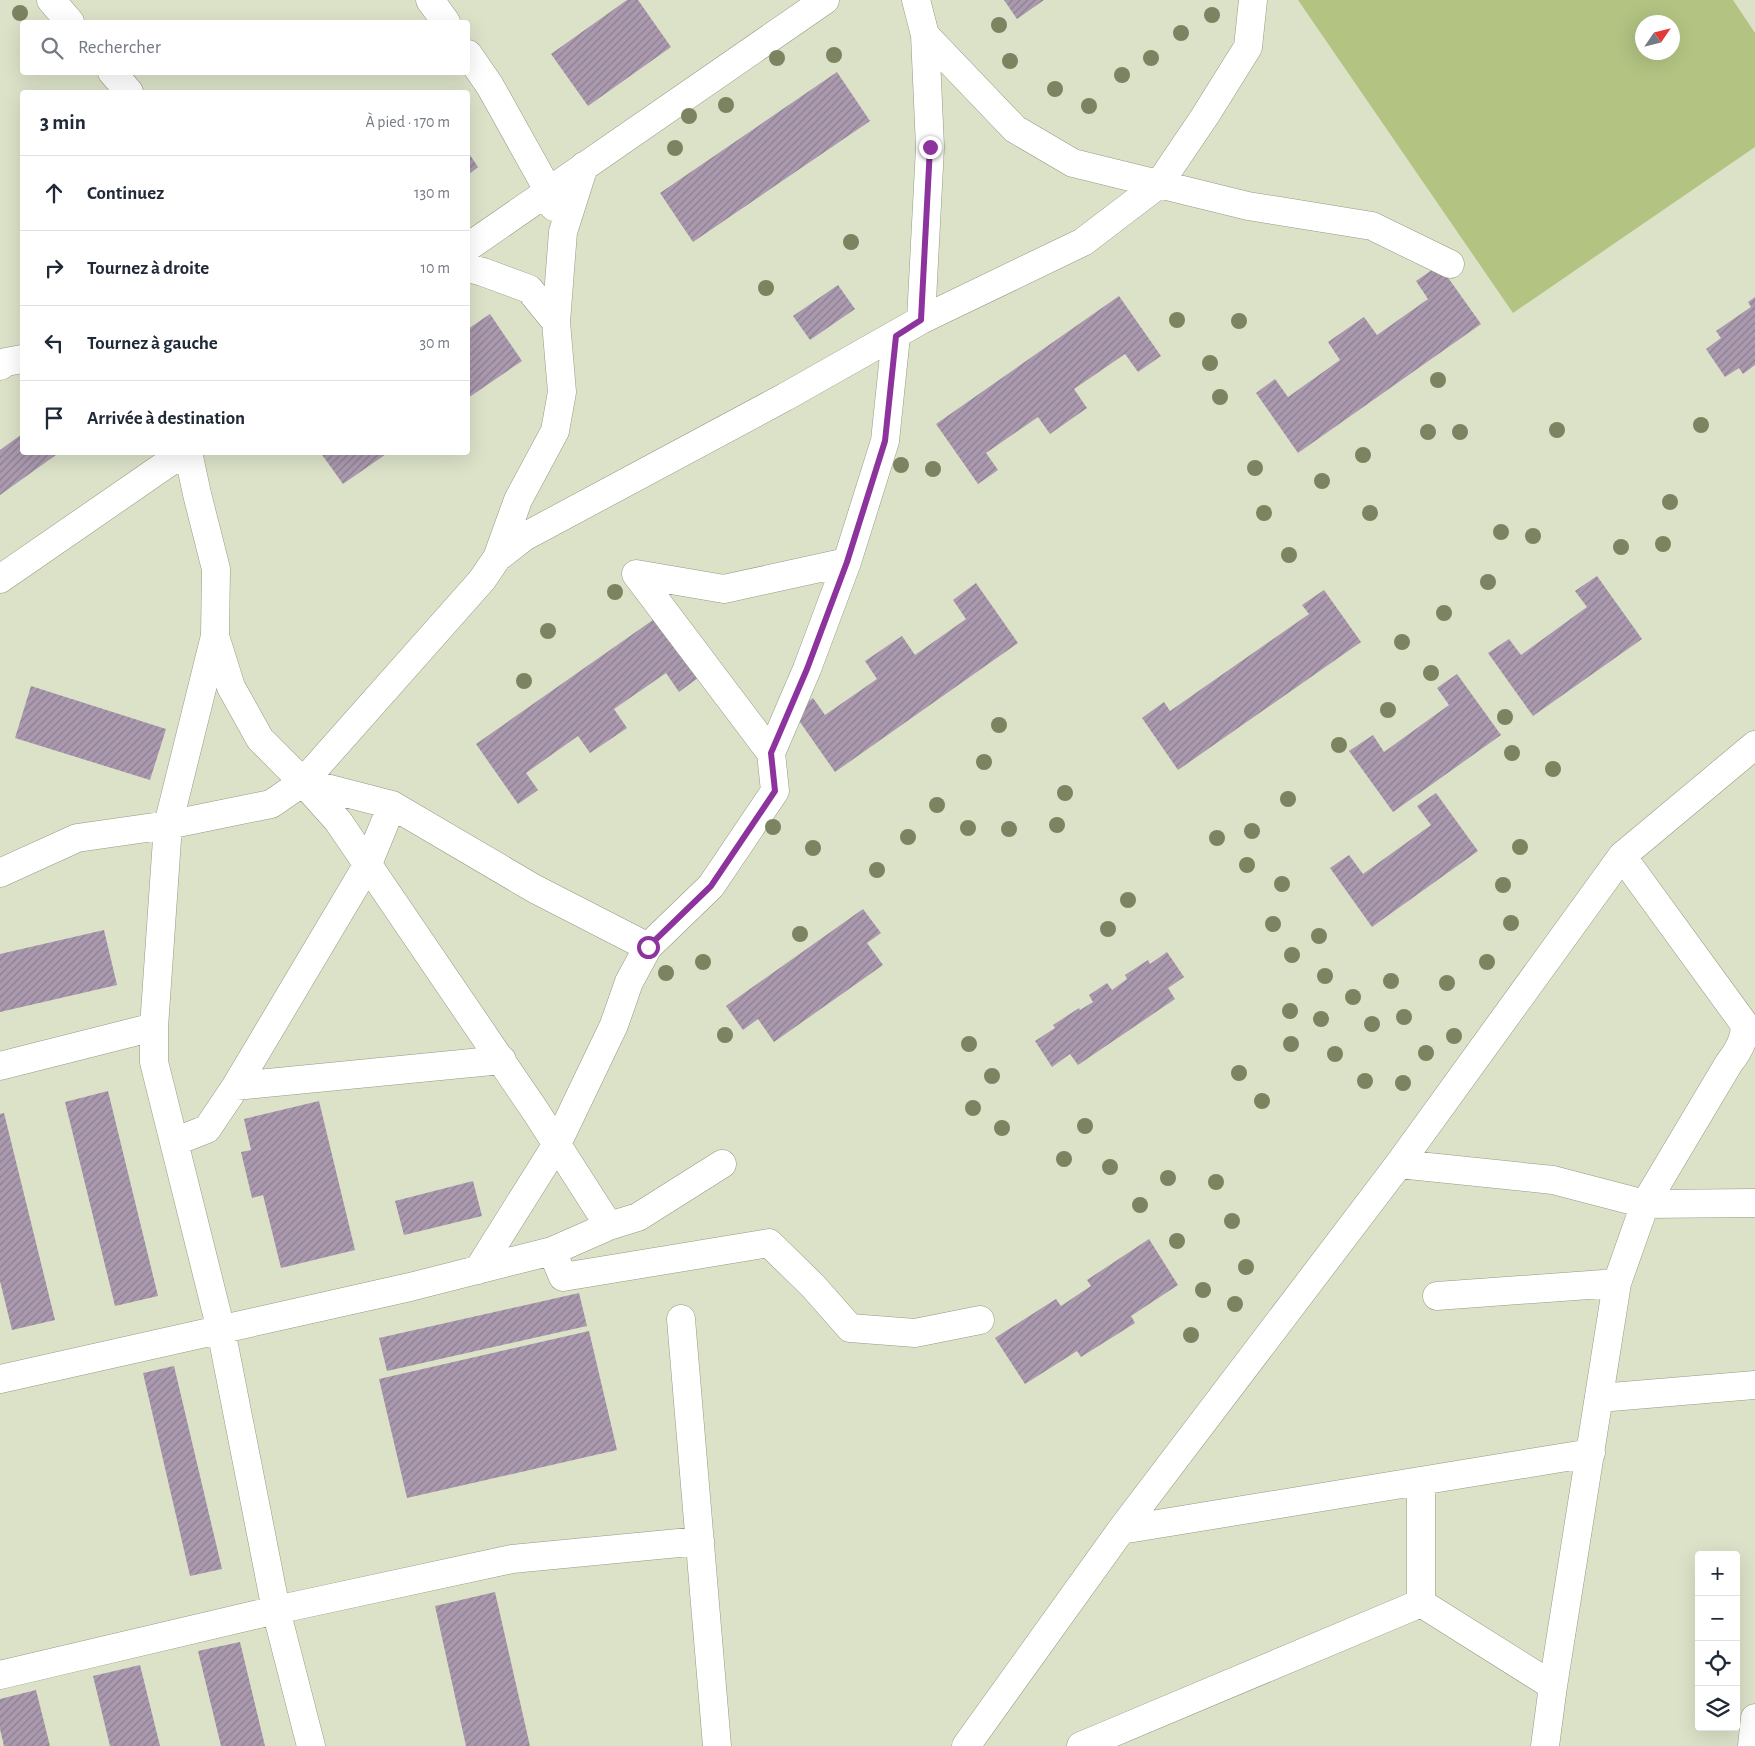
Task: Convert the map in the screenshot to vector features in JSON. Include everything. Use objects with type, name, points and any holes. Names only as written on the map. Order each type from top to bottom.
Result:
[{"type":"street","points":[[51,0],[68,20]]},
{"type":"street","points":[[430,0],[445,20]]},
{"type":"street","points":[[470,246],[825,0]]},
{"type":"street","points":[[916,0],[925,35],[930,147],[921,320]]},
{"type":"street","points":[[497,558],[524,537],[896,336],[921,320],[1083,242],[1159,184],[1205,116],[1248,47],[1253,0]]},
{"type":"street","points":[[925,35],[1015,129],[1073,163],[1248,206],[1372,226],[1450,264]]},
{"type":"street","points":[[470,57],[490,86],[548,190],[563,232]]},
{"type":"street","points":[[115,75],[127,90]]},
{"type":"street","points":[[0,873],[77,838],[168,825],[272,804],[303,782],[482,580],[497,558],[518,500],[555,431],[562,392],[556,322],[563,232],[584,166]]},
{"type":"street","points":[[470,269],[529,288],[556,322]]},
{"type":"street","points":[[478,1270],[557,1144],[614,1025],[630,982],[648,947],[711,886],[775,791],[771,753],[807,669],[847,562],[885,441],[896,336]]},
{"type":"street","points":[[0,366],[6,362],[20,359]]},
{"type":"street","points":[[0,579],[180,455]]},
{"type":"street","points":[[189,455],[216,569],[215,636],[168,825],[154,1027],[154,1062],[221,1330],[276,1610],[311,1746]]},
{"type":"street","points":[[771,753],[636,574],[724,589],[847,562]]},
{"type":"street","points":[[215,636],[231,687],[260,739],[303,782],[338,821],[502,1060],[609,1226]]},
{"type":"street","points":[[966,1746],[1121,1530],[1399,1164],[1622,856],[1755,745]]},
{"type":"street","points":[[303,782],[392,805],[536,889],[648,947]]},
{"type":"street","points":[[174,1142],[208,1129],[236,1086],[368,864],[392,805]]},
{"type":"street","points":[[1545,1746],[1617,1284],[1646,1204],[1729,1063],[1738,1052],[1745,1035],[1744,1025],[1622,856]]},
{"type":"street","points":[[0,1066],[154,1027]]},
{"type":"street","points":[[236,1086],[502,1060]]},
{"type":"street","points":[[0,1379],[410,1287],[552,1251],[609,1226],[638,1217],[722,1164]]},
{"type":"street","points":[[1399,1164],[1553,1180],[1646,1204],[1755,1203]]},
{"type":"street","points":[[552,1251],[564,1277],[769,1244],[814,1286],[850,1328],[916,1333],[980,1320]]},
{"type":"street","points":[[1437,1296],[1617,1284]]},
{"type":"street","points":[[681,1319],[717,1746]]},
{"type":"street","points":[[1599,1398],[1755,1386]]},
{"type":"street","points":[[1121,1530],[1591,1453]]},
{"type":"street","points":[[1421,1480],[1421,1603]]},
{"type":"street","points":[[0,1675],[276,1610],[512,1559],[700,1541]]},
{"type":"street","points":[[1421,1603],[1553,1686]]},
{"type":"street","points":[[1081,1746],[1421,1603]]},
{"type":"street","points":[[1752,1746],[1755,1718]]},
{"type":"green space","points":[[1298,0],[1733,0],[1755,33],[1755,147],[1513,313]]},
{"type":"building","points":[[627,0],[638,0],[671,47],[588,106],[551,54]]},
{"type":"building","points":[[1004,0],[1044,0],[1017,19]]},
{"type":"building","points":[[837,72],[870,121],[693,242],[660,193]]},
{"type":"building","points":[[470,155],[478,167],[470,173]]},
{"type":"building","points":[[1439,265],[1481,324],[1298,453],[1256,393],[1275,379],[1288,397],[1340,360],[1328,342],[1364,317],[1377,335],[1428,299],[1416,281]]},
{"type":"building","points":[[838,285],[855,309],[810,340],[793,316]]},
{"type":"building","points":[[1119,296],[1161,356],[1138,372],[1125,354],[1074,389],[1087,408],[1050,434],[1038,417],[986,453],[998,470],[978,484],[936,424]]},
{"type":"building","points":[[1755,297],[1755,365],[1743,374],[1739,368],[1725,377],[1706,349],[1721,338],[1716,331],[1751,307],[1748,302]]},
{"type":"building","points":[[490,314],[522,361],[470,397],[470,328]]},
{"type":"building","points":[[20,435],[20,455],[56,455],[0,495],[0,450]]},
{"type":"building","points":[[322,455],[385,455],[343,484]]},
{"type":"building","points":[[1597,576],[1642,639],[1533,716],[1488,653],[1509,639],[1521,655],[1587,607],[1575,591]]},
{"type":"building","points":[[976,583],[1018,643],[835,772],[793,712],[813,698],[825,715],[877,679],[865,661],[902,636],[915,655],[966,619],[953,600]]},
{"type":"building","points":[[1324,590],[1361,642],[1178,770],[1142,718],[1164,702],[1170,711],[1309,614],[1302,605]]},
{"type":"building","points":[[660,615],[702,675],[679,692],[666,673],[614,709],[627,728],[590,753],[578,736],[526,773],[538,790],[518,804],[476,744]]},
{"type":"building","points":[[1457,674],[1501,735],[1393,812],[1349,751],[1373,735],[1384,752],[1449,705],[1437,688]]},
{"type":"building","points":[[31,686],[166,729],[150,780],[15,738]]},
{"type":"building","points":[[1436,793],[1478,851],[1372,927],[1330,868],[1349,855],[1363,874],[1431,825],[1417,806]]},
{"type":"building","points":[[863,909],[881,933],[867,943],[883,965],[774,1042],[758,1019],[743,1030],[726,1006]]},
{"type":"building","points":[[104,930],[117,985],[0,1012],[0,954]]},
{"type":"building","points":[[1167,952],[1184,977],[1168,988],[1175,999],[1078,1065],[1070,1054],[1052,1067],[1035,1041],[1055,1028],[1053,1025],[1079,1008],[1080,1010],[1093,1002],[1089,995],[1107,983],[1112,990],[1127,979],[1125,975],[1148,960],[1150,964]]},
{"type":"building","points":[[108,1091],[158,1296],[115,1306],[65,1102]]},
{"type":"building","points":[[319,1101],[355,1250],[281,1268],[263,1195],[252,1198],[241,1152],[251,1150],[244,1119]]},
{"type":"building","points":[[4,1113],[55,1320],[12,1330],[0,1281],[0,1114]]},
{"type":"building","points":[[473,1181],[482,1216],[404,1235],[395,1201]]},
{"type":"building","points":[[1149,1239],[1178,1285],[1131,1316],[1135,1323],[1081,1357],[1077,1351],[1025,1384],[995,1338],[1056,1299],[1061,1306],[1091,1286],[1087,1280]]},
{"type":"building","points":[[579,1293],[587,1326],[387,1371],[379,1338]]},
{"type":"building","points":[[589,1331],[617,1450],[407,1498],[379,1379]]},
{"type":"building","points":[[174,1366],[222,1569],[190,1576],[143,1373]]},
{"type":"building","points":[[495,1592],[530,1746],[466,1746],[435,1606]]},
{"type":"building","points":[[240,1642],[265,1746],[221,1746],[198,1651]]},
{"type":"building","points":[[140,1665],[160,1746],[110,1746],[93,1676]]},
{"type":"building","points":[[36,1690],[50,1746],[4,1746],[0,1729],[0,1699]]},
{"type":"route","points":[[648,947],[711,886],[775,791],[771,753],[807,669],[847,562],[885,441],[896,336],[921,320],[930,147]]}]
